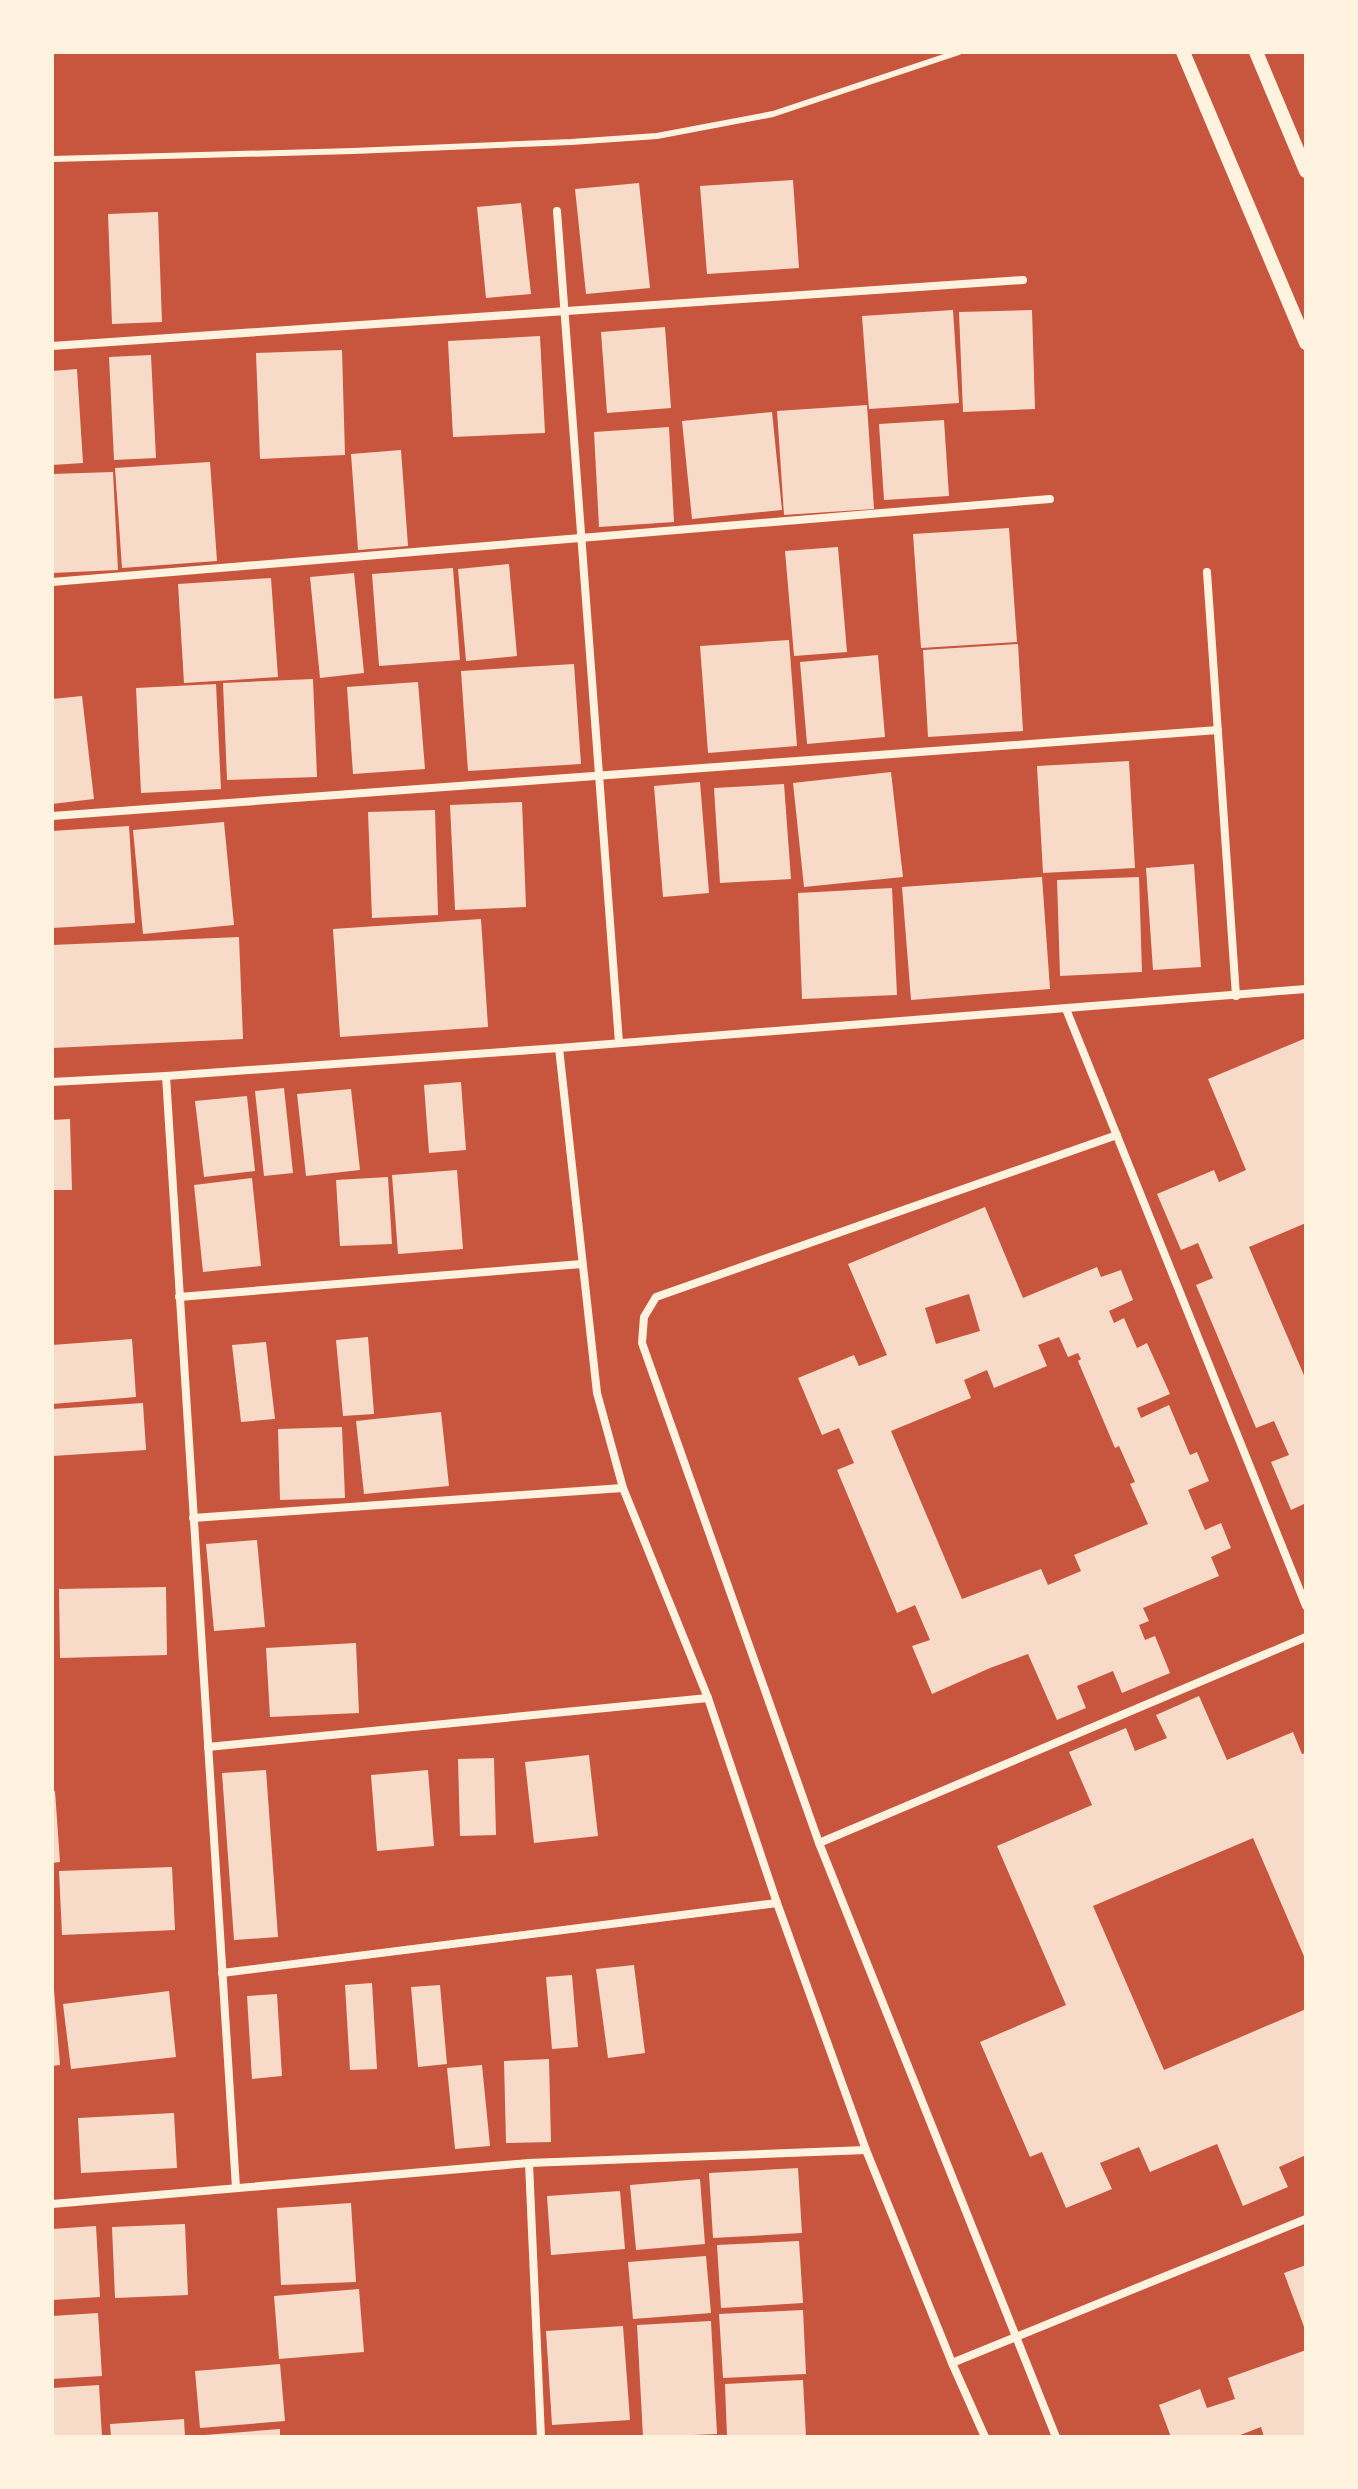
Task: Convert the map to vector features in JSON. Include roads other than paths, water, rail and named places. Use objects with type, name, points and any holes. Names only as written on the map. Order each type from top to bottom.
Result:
[{"type":"street","points":[[1183,52],[1306,343]]},
{"type":"street","points":[[1256,52],[1306,171]]},
{"type":"street","points":[[557,211],[619,1043]]},
{"type":"street","points":[[52,346],[1023,280]]},
{"type":"street","points":[[52,582],[1050,499]]},
{"type":"street","points":[[1207,572],[1236,996]]},
{"type":"street","points":[[52,816],[1218,730]]},
{"type":"street","points":[[52,1082],[559,1048],[1306,989]]},
{"type":"street","points":[[1066,1009],[1306,1606]]},
{"type":"street","points":[[559,1048],[597,1393],[623,1488],[708,1698],[777,1903],[866,2150],[985,2437]]},
{"type":"street","points":[[166,1076],[236,2188]]},
{"type":"street","points":[[1056,2437],[819,1843],[642,1343],[644,1317],[656,1297],[1117,1135]]},
{"type":"street","points":[[179,1297],[582,1264]]},
{"type":"street","points":[[193,1518],[623,1488]]},
{"type":"street","points":[[819,1843],[1306,1637]]},
{"type":"street","points":[[208,1747],[708,1698]]},
{"type":"street","points":[[222,1973],[777,1903]]},
{"type":"street","points":[[52,2204],[529,2163],[866,2150]]},
{"type":"street","points":[[529,2163],[541,2437]]},
{"type":"street","points":[[952,2363],[1306,2219]]},
{"type":"lane","points":[[52,159],[353,151],[657,136],[773,114],[959,52]]}]
